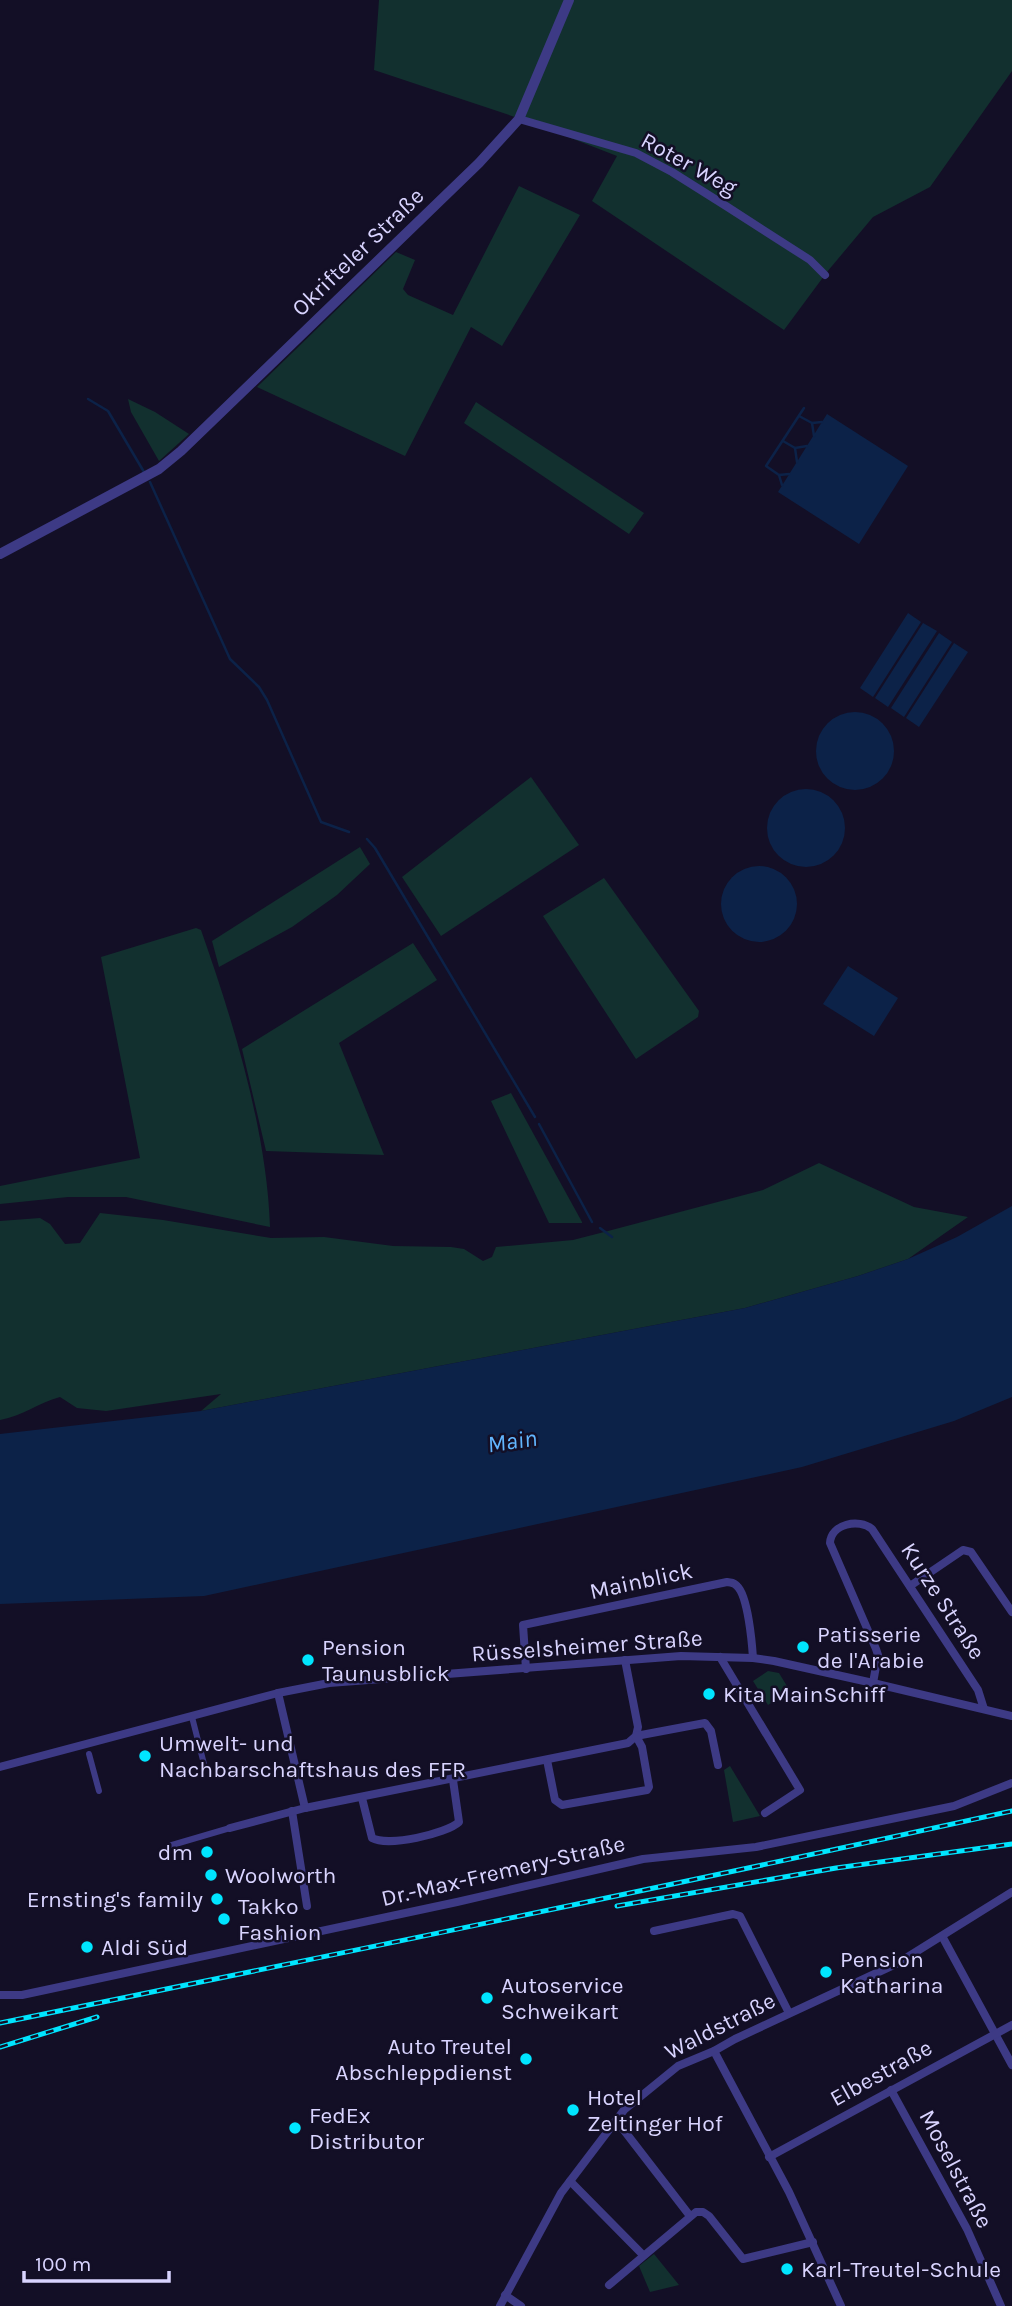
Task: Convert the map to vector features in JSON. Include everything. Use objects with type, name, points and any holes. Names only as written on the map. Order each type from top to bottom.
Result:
[{"type":"street","name":"Okrifteler Straße","points":[[0,554],[159,469],[181,451],[479,163],[519,119],[569,0]]},
{"type":"street","name":"Roter Weg","points":[[519,119],[636,153],[671,172],[810,260],[825,275]]},
{"type":"street","name":"Kurze Straße","points":[[873,1683],[878,1655],[830,1543],[834,1530],[859,1523],[872,1529],[978,1690],[984,1709]]},
{"type":"street","points":[[910,1586],[968,1549],[1012,1612]]},
{"type":"street","name":"Mainblick","points":[[526,1669],[523,1625],[727,1582],[737,1585],[742,1593],[753,1658]]},
{"type":"street","name":"Rüsselsheimer Straße","points":[[0,1767],[278,1693],[329,1683],[681,1656],[753,1658],[1012,1716]]},
{"type":"street","points":[[720,1657],[800,1790],[765,1813]]},
{"type":"street","points":[[547,1760],[555,1800],[562,1805],[647,1790],[649,1787],[642,1747],[636,1736],[638,1727],[625,1660]]},
{"type":"street","points":[[278,1693],[305,1808]]},
{"type":"street","points":[[191,1717],[204,1764]]},
{"type":"street","points":[[172,1845],[305,1808],[628,1743],[636,1736],[705,1723],[710,1731],[718,1765]]},
{"type":"street","points":[[89,1754],[99,1791]]},
{"type":"street","points":[[362,1798],[372,1838],[383,1842],[421,1836],[453,1828],[459,1822],[453,1780]]},
{"type":"street","name":"Dr.-Max-Fremery-Straße","points":[[0,1995],[23,1995],[457,1902],[643,1859],[739,1850],[954,1806],[1012,1783]]},
{"type":"street","points":[[292,1811],[307,1906]]},
{"type":"street","name":"Waldstraße","points":[[500,2306],[546,2218],[570,2181],[616,2120],[644,2092],[678,2066],[874,1975],[1012,1892]]},
{"type":"street","points":[[654,1931],[733,1914],[740,1916],[789,2013]]},
{"type":"street","points":[[942,1936],[1012,2065]]},
{"type":"street","name":"Elbestraße","points":[[769,2157],[1012,2025]]},
{"type":"street","points":[[714,2051],[813,2242],[841,2306]]},
{"type":"street","name":"Moselstraße","points":[[891,2090],[967,2229],[1001,2306]]},
{"type":"street","points":[[616,2120],[690,2216]]},
{"type":"street","points":[[570,2181],[643,2255]]},
{"type":"street","points":[[609,2285],[696,2212],[709,2216],[743,2259],[813,2242]]},
{"type":"street","points":[[505,2295],[521,2306]]},
{"type":"green space","points":[[379,0],[1012,0],[1012,71],[930,187],[873,217],[827,272],[784,330],[592,201],[617,156],[527,121],[374,70]]},
{"type":"green space","points":[[519,186],[580,215],[502,346],[471,327],[405,456],[257,387],[396,252],[415,260],[403,289],[408,295],[453,315]]},
{"type":"green space","points":[[128,399],[155,412],[189,434],[159,461],[131,412]]},
{"type":"green space","points":[[476,402],[644,513],[629,534],[464,423]]},
{"type":"green space","points":[[531,777],[579,845],[441,936],[402,877]]},
{"type":"green space","points":[[360,847],[370,864],[337,895],[292,927],[219,967],[212,941]]},
{"type":"green space","points":[[604,878],[699,1011],[698,1017],[636,1059],[543,916]]},
{"type":"green space","points":[[196,928],[201,930],[213,965],[246,1077],[262,1153],[270,1227],[126,1197],[68,1197],[0,1204],[0,1186],[140,1158],[101,957]]},
{"type":"green space","points":[[413,943],[437,980],[339,1043],[384,1155],[266,1151],[242,1049]]},
{"type":"green space","points":[[511,1093],[582,1223],[549,1223],[491,1101]]},
{"type":"green space","points":[[819,1163],[914,1207],[968,1217],[908,1259],[745,1308],[201,1411],[221,1394],[106,1411],[77,1408],[60,1397],[0,1420],[0,1221],[40,1218],[50,1224],[65,1244],[80,1243],[100,1213],[163,1220],[271,1238],[324,1237],[393,1246],[451,1247],[464,1249],[483,1261],[492,1257],[496,1247],[573,1240],[763,1190]]},
{"type":"green space","points":[[768,1671],[779,1673],[790,1691],[768,1705],[753,1681]]},
{"type":"green space","points":[[730,1766],[760,1816],[733,1822],[724,1770]]},
{"type":"green space","points":[[654,2254],[679,2285],[650,2292],[639,2266]]},
{"type":"water","points":[[827,414],[908,466],[859,544],[778,492]]},
{"type":"water","points":[[908,613],[921,622],[873,697],[860,688]]},
{"type":"water","points":[[923,623],[937,631],[888,707],[875,698]]},
{"type":"water","points":[[939,633],[952,642],[904,717],[891,708]]},
{"type":"water","points":[[954,643],[968,652],[919,727],[906,718]]},
{"type":"water","points":[[847,712],[863,712],[877,718],[888,729],[894,743],[894,759],[888,773],[877,784],[863,790],[847,790],[833,784],[822,773],[816,759],[816,743],[822,729],[833,718]]},
{"type":"water","points":[[798,789],[814,789],[828,795],[839,806],[845,820],[845,836],[839,850],[828,861],[814,867],[798,867],[784,861],[773,850],[767,836],[767,820],[773,806],[784,795]]},
{"type":"water","points":[[759,866],[774,869],[786,877],[794,889],[797,904],[794,919],[786,931],[774,939],[759,942],[744,939],[732,931],[724,919],[721,904],[724,889],[732,877],[744,869]]},
{"type":"water","points":[[848,966],[898,998],[874,1036],[823,1004]]},
{"type":"water","name":"Main","points":[[1012,1206],[1012,1397],[954,1421],[802,1467],[204,1596],[0,1604],[0,1434],[201,1411],[745,1308],[908,1259],[957,1237]]},
{"type":"waterway","points":[[88,399],[108,411],[144,472]]},
{"type":"waterway","points":[[789,474],[779,475],[766,466],[804,408]]},
{"type":"waterway","points":[[799,416],[812,423],[822,422]]},
{"type":"waterway","points":[[812,423],[814,436]]},
{"type":"waterway","points":[[783,441],[795,448],[807,446]]},
{"type":"waterway","points":[[795,448],[797,462]]},
{"type":"waterway","points":[[779,475],[782,485]]},
{"type":"waterway","points":[[150,482],[230,659],[259,687],[267,700],[321,822],[349,832]]},
{"type":"waterway","points":[[367,839],[375,848],[535,1117]]},
{"type":"waterway","points":[[539,1124],[592,1222]]},
{"type":"waterway","points":[[600,1228],[612,1237]]},
{"type":"railway","points":[[0,2023],[1012,1811]]},
{"type":"railway","points":[[617,1906],[836,1868],[1012,1844]]},
{"type":"railway","points":[[0,2047],[97,2017]]},
{"type":"place","name":"Patisserie de l'Arabie","points":[[803,1647]]},
{"type":"place","name":"Pension Taunusblick","points":[[308,1660]]},
{"type":"place","name":"Kita MainSchiff","points":[[709,1694]]},
{"type":"place","name":"Umwelt- und Nachbarschaftshaus des FFR","points":[[145,1756]]},
{"type":"place","name":"dm","points":[[207,1852]]},
{"type":"place","name":"Woolworth","points":[[211,1875]]},
{"type":"place","name":"Ernsting's family","points":[[217,1899]]},
{"type":"place","name":"Takko Fashion","points":[[224,1919]]},
{"type":"place","name":"Aldi Süd","points":[[87,1947]]},
{"type":"place","name":"Pension Katharina","points":[[826,1972]]},
{"type":"place","name":"Autoservice Schweikart","points":[[487,1998]]},
{"type":"place","name":"Auto Treutel Abschleppdienst","points":[[526,2059]]},
{"type":"place","name":"Hotel Zeltinger Hof","points":[[573,2110]]},
{"type":"place","name":"FedEx Distributor","points":[[295,2128]]},
{"type":"place","name":"Karl-Treutel-Schule","points":[[787,2269]]}]
